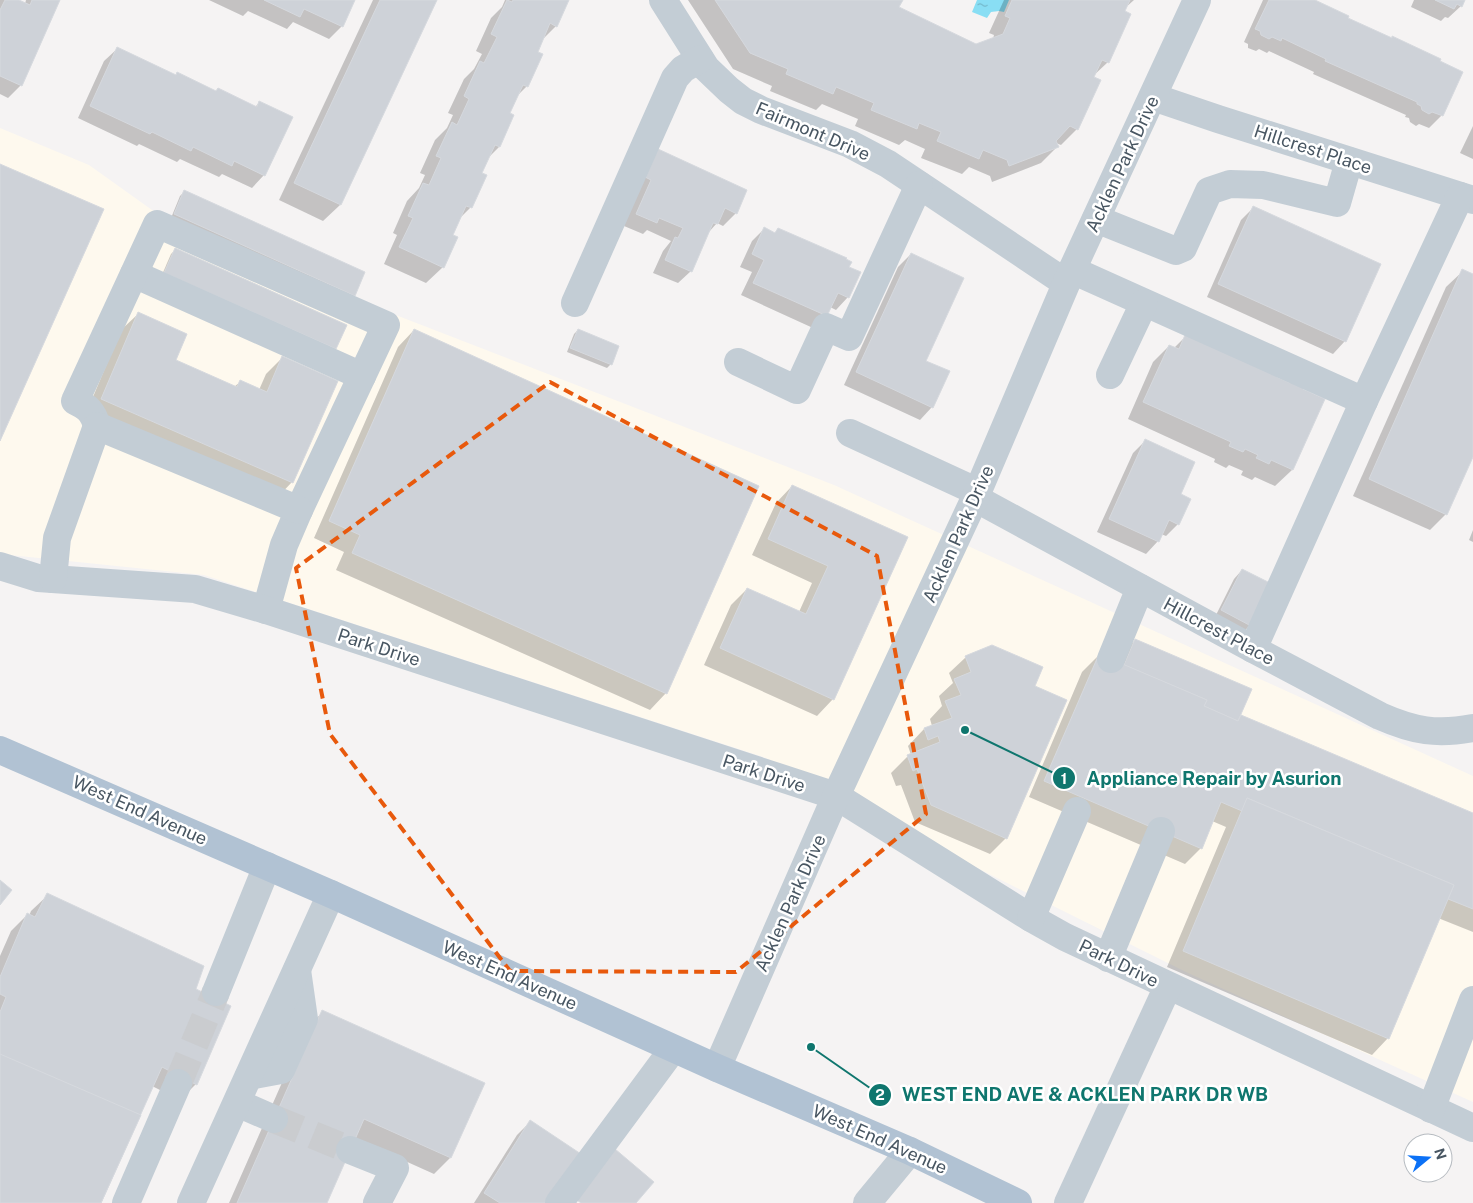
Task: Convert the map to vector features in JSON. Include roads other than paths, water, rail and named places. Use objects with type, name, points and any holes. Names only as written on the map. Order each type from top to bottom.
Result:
[{"type":"main road","name":"West End Avenue","points":[[0,750],[332,894],[674,1049],[910,1151],[1018,1203]]},
{"type":"street","name":"Fairmont Drive","points":[[663,0],[700,59],[717,80],[743,101],[760,110],[850,144],[888,164],[919,185],[1069,276],[1144,303],[1364,401]]},
{"type":"street","name":"Acklen Park Drive","points":[[717,1068],[836,796],[977,495],[1069,276],[1197,0]]},
{"type":"street","points":[[576,303],[675,78],[683,69],[700,59]]},
{"type":"street","name":"Hillcrest Place","points":[[1153,97],[1466,198]]},
{"type":"street","points":[[1096,219],[1176,251],[1183,248],[1209,191],[1230,184],[1262,185],[1337,203],[1349,161]]},
{"type":"street","points":[[738,362],[797,390],[826,327],[849,337],[919,185]]},
{"type":"street","points":[[1253,649],[1364,401],[1466,198]]},
{"type":"street","points":[[53,579],[57,538],[97,426],[94,415],[88,408],[75,401],[157,224],[386,325],[298,510],[284,546],[266,610]]},
{"type":"street","points":[[134,274],[362,376]]},
{"type":"street","points":[[1110,375],[1144,303]]},
{"type":"street","points":[[97,426],[298,510]]},
{"type":"street","name":"Hillcrest Place","points":[[850,433],[977,495],[1140,588],[1253,649],[1402,725],[1440,732],[1473,728]]},
{"type":"street","name":"Park Drive","points":[[0,566],[38,578],[195,589],[266,610],[836,796],[1031,918],[1108,958],[1473,1128]]},
{"type":"street","points":[[1111,659],[1140,588]]},
{"type":"street","points":[[1031,918],[1077,811]]},
{"type":"street","points":[[1108,958],[1161,831]]},
{"type":"street","points":[[216,992],[266,866]]},
{"type":"street","points":[[192,1203],[332,894]]},
{"type":"street","points":[[1068,1203],[1168,986]]},
{"type":"street","points":[[1431,1109],[1473,1000]]},
{"type":"street","points":[[559,1203],[674,1049]]},
{"type":"street","points":[[126,1203],[178,1083]]},
{"type":"street","points":[[237,1103],[274,1119]]},
{"type":"street","points":[[350,1150],[395,1168],[377,1203]]},
{"type":"street","points":[[867,1203],[910,1151]]},
{"type":"water","points":[[977,0],[1009,0],[1004,12],[991,12],[987,18],[972,12]]},
{"type":"tunnel","points":[[178,1083],[216,992]]},
{"type":"tunnel","points":[[274,1119],[350,1150]]},
{"type":"place","name":"Appliance Repair by Asurion","points":[[965,730]]},
{"type":"place","name":"WEST END AVE & ACKLEN PARK DR WB","points":[[811,1047]]}]
